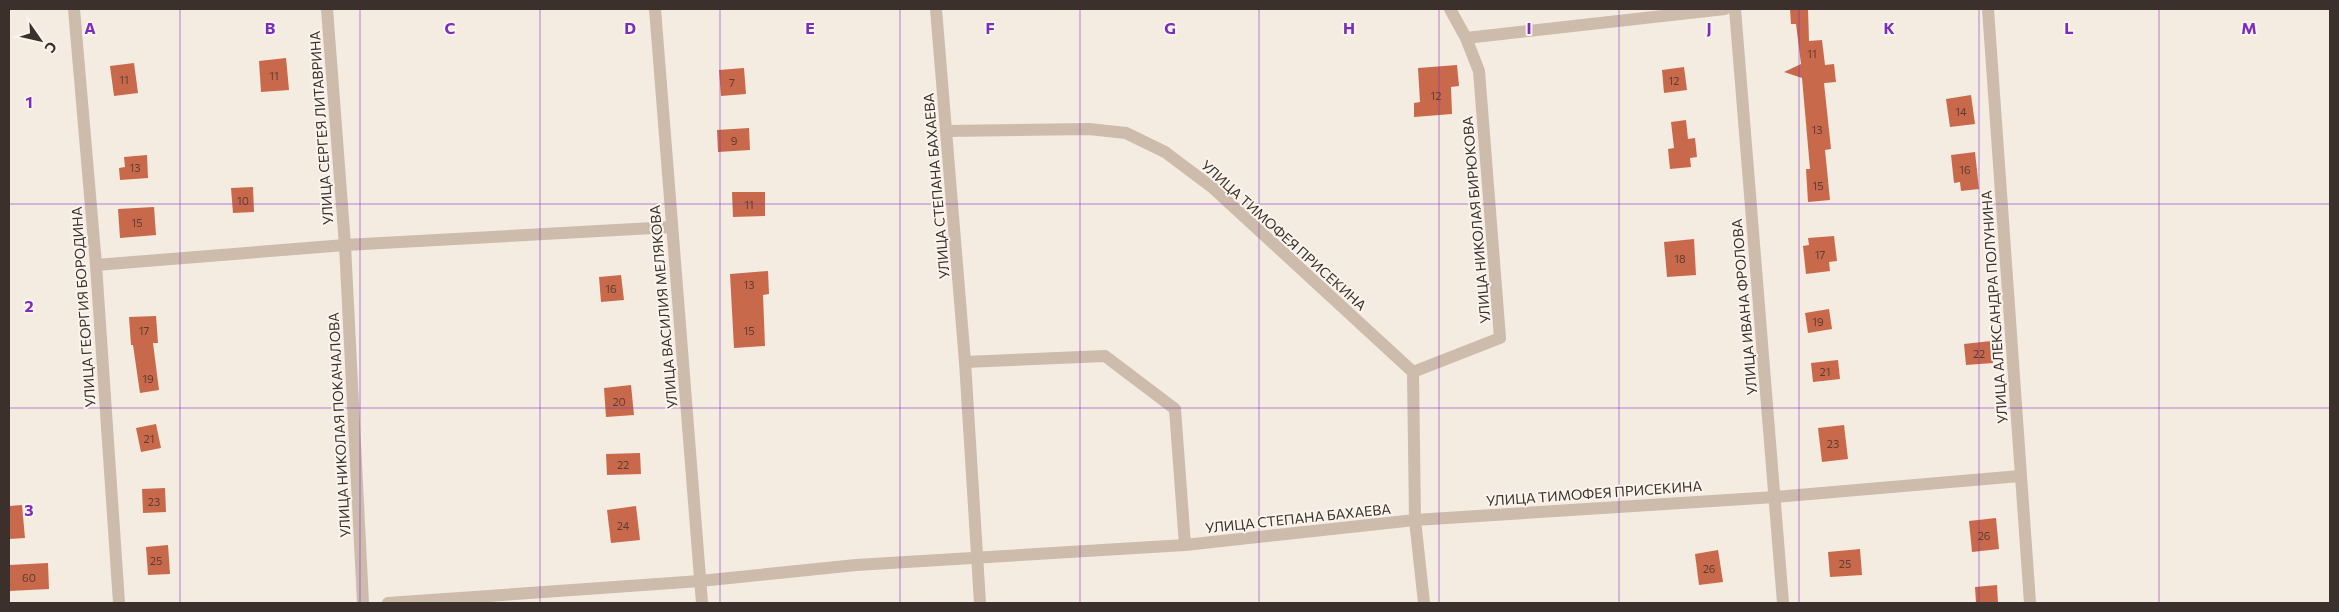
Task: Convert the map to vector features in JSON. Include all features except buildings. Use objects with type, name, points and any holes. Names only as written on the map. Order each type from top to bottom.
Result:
[{"type":"street","name":"УЛИЦА ГЕОРГИЯ БОРОДИНА","points":[[74,9],[96,265],[120,603]]},
{"type":"street","name":"УЛИЦА СЕРГЕЯ ЛИТАВРИНА","points":[[327,9],[345,245]]},
{"type":"street","name":"УЛИЦА ВАСИЛИЯ МЕЛЯКОВА","points":[[655,9],[702,603]]},
{"type":"street","name":"УЛИЦА СТЕПАНА БАХАЕВА","points":[[936,9],[965,362],[980,603]]},
{"type":"street","name":"УЛИЦА НИКОЛАЯ БИРЮКОВА","points":[[1413,372],[1500,338],[1479,71],[1466,38],[1450,9]]},
{"type":"street","points":[[1466,38],[1725,9]]},
{"type":"street","name":"УЛИЦА ИВАНА ФРОЛОВА","points":[[1735,9],[1783,603]]},
{"type":"street","name":"УЛИЦА АЛЕКСАНДРА ПОЛУНИНА","points":[[1988,9],[2030,603]]},
{"type":"street","name":"УЛИЦА ТИМОФЕЯ ПРИСЕКИНА","points":[[947,131],[1089,129],[1126,133],[1165,152],[1213,188],[1413,372]]},
{"type":"street","points":[[96,265],[345,245],[671,228]]},
{"type":"street","name":"УЛИЦА НИКОЛАЯ ПОКАЧАЛОВА","points":[[345,245],[364,603]]},
{"type":"street","points":[[965,362],[1106,356],[1176,409],[1185,545]]},
{"type":"street","points":[[1413,372],[1415,520],[1424,603]]},
{"type":"street","name":"УЛИЦА ТИМОФЕЯ ПРИСЕКИНА","points":[[1415,520],[1775,496],[2020,476]]},
{"type":"street","name":"УЛИЦА СТЕПАНА БАХАЕВА","points":[[976,559],[1185,545],[1415,520]]},
{"type":"street","points":[[388,603],[700,581],[856,565],[976,559]]}]
